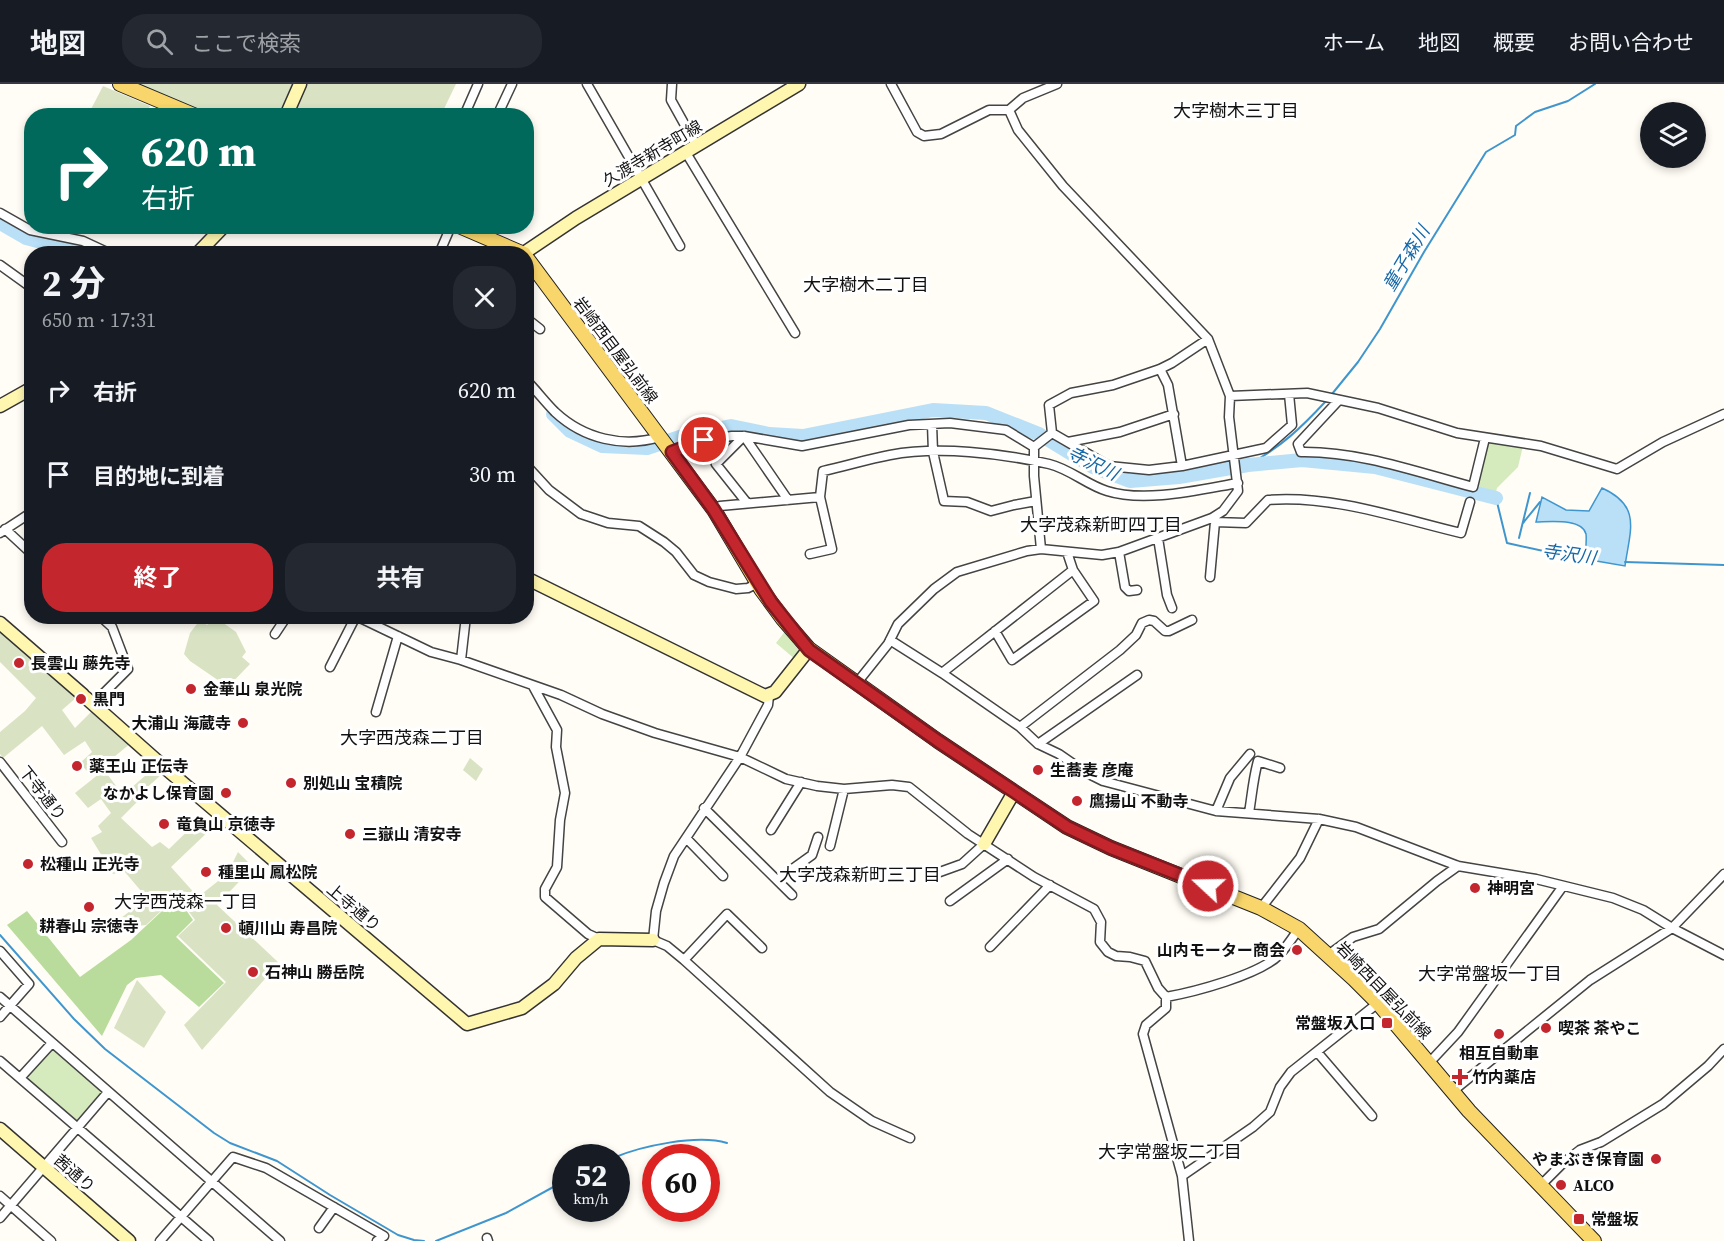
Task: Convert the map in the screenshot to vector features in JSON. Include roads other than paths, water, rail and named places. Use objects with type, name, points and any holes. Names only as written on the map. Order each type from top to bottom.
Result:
[{"type":"main road","points":[[120,84],[177,108]]},
{"type":"main road","points":[[478,234],[505,246]]},
{"type":"main road","name":"岩崎西目屋弘前線","points":[[534,267],[714,510],[758,583],[783,619],[809,650],[1067,827],[1111,848],[1261,908],[1299,929],[1378,1003],[1453,1091],[1594,1241]]},
{"type":"street","points":[[290,108],[300,84]]},
{"type":"street","points":[[468,108],[478,84]]},
{"type":"street","points":[[501,108],[512,84]]},
{"type":"street","points":[[587,84],[680,246]]},
{"type":"street","points":[[672,84],[671,100],[691,148],[795,333]]},
{"type":"street","name":"久渡寺新寺町線","points":[[534,247],[567,223],[640,178],[799,84]]},
{"type":"street","points":[[891,84],[917,132],[924,136],[941,134],[989,110],[1009,110],[1023,98],[1057,84]]},
{"type":"street","points":[[1009,110],[1018,130],[1063,186],[1208,339],[1230,396],[1229,417],[1238,480],[1238,491],[1224,511],[1214,520],[1210,576]]},
{"type":"street","points":[[0,213],[24,227]]},
{"type":"street","points":[[49,234],[83,241],[94,246]]},
{"type":"street","points":[[205,246],[216,234]]},
{"type":"street","points":[[0,265],[24,282]]},
{"type":"street","points":[[534,324],[540,328]]},
{"type":"street","points":[[1050,435],[1049,405],[1071,393],[1113,385],[1160,369],[1208,339]]},
{"type":"street","points":[[1160,369],[1168,385],[1182,466]]},
{"type":"street","points":[[534,389],[556,413],[579,429],[600,439],[624,443],[643,442],[666,445],[744,436],[802,446],[909,425],[950,423],[1006,430],[1035,446]]},
{"type":"street","points":[[0,406],[24,392]]},
{"type":"street","points":[[1230,396],[1307,393],[1378,408],[1446,430],[1541,446],[1617,469],[1663,442],[1724,414]]},
{"type":"street","points":[[1050,435],[1068,442],[1109,466],[1149,470],[1234,458],[1266,448],[1292,424],[1289,394]]},
{"type":"street","points":[[1337,400],[1298,444],[1301,452],[1321,451],[1374,460],[1473,486],[1485,438]]},
{"type":"street","points":[[1068,442],[1120,432],[1174,414]]},
{"type":"street","points":[[932,424],[933,452],[944,501],[967,502],[991,511],[1036,501]]},
{"type":"street","points":[[1041,549],[1033,462],[1035,446],[1050,435]]},
{"type":"street","points":[[744,436],[788,500]]},
{"type":"street","points":[[744,436],[716,464],[747,503]]},
{"type":"street","points":[[810,554],[832,549],[820,497],[823,471],[892,455],[933,452],[992,454],[1051,464],[1105,491],[1129,496],[1203,489],[1238,480]]},
{"type":"street","points":[[534,473],[549,489],[581,514],[608,523],[639,526],[676,552],[694,575],[709,582],[736,589],[748,588],[758,583]]},
{"type":"street","points":[[714,510],[720,506],[820,497]]},
{"type":"street","points":[[856,684],[890,640],[898,624],[934,589],[957,572],[1027,550],[1041,549],[1102,555],[1119,552],[1214,520],[1246,523],[1268,500],[1295,498],[1334,503],[1461,533],[1470,502]]},
{"type":"street","points":[[24,517],[2,531],[24,548]]},
{"type":"street","points":[[1158,538],[1167,595],[1172,608]]},
{"type":"street","points":[[995,631],[1012,660],[1094,601],[1073,570],[1067,552]]},
{"type":"street","points":[[1119,552],[1125,587],[1129,591],[1137,590]]},
{"type":"street","points":[[942,673],[1073,570]]},
{"type":"street","points":[[534,582],[761,695],[769,696],[775,692],[809,650]]},
{"type":"street","points":[[1020,727],[1120,650],[1136,635],[1142,623],[1149,620],[1154,621],[1169,632],[1192,620]]},
{"type":"street","name":"上寺通り","points":[[0,623],[164,767],[467,1024],[522,1008],[554,984],[576,958],[598,939]]},
{"type":"street","points":[[87,699],[128,669],[112,627],[109,624]]},
{"type":"street","points":[[276,634],[282,624]]},
{"type":"street","points":[[330,667],[352,624]]},
{"type":"street","points":[[373,624],[431,652],[461,660],[561,695],[602,714],[655,733],[740,757],[786,779],[844,789],[892,785],[909,787],[968,834],[1050,885],[1094,909],[1101,922],[1100,942],[1105,949],[1116,956],[1145,961],[1158,988],[1166,997],[1166,1008],[1146,1025],[1143,1034],[1182,1176],[1189,1241]]},
{"type":"street","points":[[461,660],[465,624]]},
{"type":"street","points":[[376,712],[398,636]]},
{"type":"street","points":[[890,640],[1020,727],[1038,744],[1059,754],[1103,782],[1216,811],[1319,819],[1356,827],[1458,867],[1536,879],[1613,898],[1642,910],[1724,955]]},
{"type":"street","points":[[1038,744],[1137,675]]},
{"type":"street","points":[[533,686],[557,730],[556,747],[565,793],[560,820],[557,867],[545,889],[545,897],[588,934],[598,939],[653,940],[667,946],[830,1092],[866,1118],[910,1138]]},
{"type":"street","points":[[653,940],[656,911],[674,856],[740,757],[768,705],[769,696]]},
{"type":"street","points":[[1216,811],[1230,778],[1250,754]]},
{"type":"street","points":[[1249,813],[1253,792],[1251,785],[1258,761],[1280,768]]},
{"type":"street","name":"下寺通り","points":[[0,762],[62,842]]},
{"type":"street","points":[[771,830],[801,782]]},
{"type":"street","points":[[831,846],[844,789]]},
{"type":"street","points":[[937,873],[962,864],[984,844],[1014,792]]},
{"type":"street","points":[[704,808],[792,895]]},
{"type":"street","points":[[1261,908],[1299,858],[1319,819]]},
{"type":"street","points":[[777,880],[813,855],[818,837]]},
{"type":"street","points":[[686,838],[723,876]]},
{"type":"street","points":[[950,901],[1008,859]]},
{"type":"street","points":[[1328,955],[1353,937],[1379,929],[1437,881],[1458,867]]},
{"type":"street","points":[[1453,1091],[1590,980],[1672,928],[1724,874]]},
{"type":"street","points":[[990,947],[1050,885]]},
{"type":"street","points":[[1429,1063],[1458,1032],[1563,886]]},
{"type":"street","points":[[684,960],[727,914],[762,948]]},
{"type":"street","points":[[1166,997],[1196,990],[1259,968],[1278,956],[1299,929]]},
{"type":"street","points":[[0,951],[28,984],[0,1017]]},
{"type":"street","points":[[0,997],[280,1241]]},
{"type":"street","points":[[1182,1176],[1253,1127],[1270,1112],[1280,1087],[1291,1072],[1318,1053],[1378,1003]]},
{"type":"street","points":[[20,1078],[52,1043]]},
{"type":"street","points":[[1540,1185],[1581,1150],[1601,1142],[1663,1104],[1708,1066],[1724,1049]]},
{"type":"street","points":[[1318,1053],[1372,1116]]},
{"type":"street","points":[[0,1061],[209,1241]]},
{"type":"street","points":[[0,1218],[108,1092]]},
{"type":"street","name":"茜通り","points":[[0,1129],[129,1241]]},
{"type":"street","points":[[160,1241],[233,1157],[266,1168],[384,1236],[377,1241]]},
{"type":"street","points":[[0,1196],[51,1241]]},
{"type":"street","points":[[319,1228],[334,1207]]},
{"type":"water","points":[[1602,488],[1615,495],[1628,511],[1630,530],[1625,566],[1585,559],[1586,534],[1578,525],[1564,522],[1536,522],[1542,497],[1566,510],[1589,511]]},
{"type":"waterway","name":"童子森川","points":[[1332,394],[1358,362],[1380,329],[1424,252],[1486,152],[1515,135],[1516,126],[1535,112],[1568,101],[1595,84]]},
{"type":"waterway","name":"寺沢川","points":[[0,223],[26,238],[56,246]]},
{"type":"waterway","name":"童子森川","points":[[1248,465],[1290,436],[1326,401]]},
{"type":"waterway","name":"寺沢川","points":[[553,414],[570,431],[602,446],[647,448],[686,435],[731,426],[769,434],[803,436],[933,410],[986,413],[1039,434],[1093,467],[1130,481],[1179,477],[1248,465],[1302,460],[1375,467],[1496,498]]},
{"type":"waterway","points":[[1519,538],[1530,493]]},
{"type":"waterway","name":"寺沢川","points":[[1496,498],[1507,543],[1571,557],[1586,558]]},
{"type":"waterway","points":[[1523,523],[1540,502]]},
{"type":"waterway","name":"寺沢川","points":[[1625,562],[1724,565]]},
{"type":"waterway","points":[[0,935],[74,1019],[105,1049],[214,1133],[230,1143],[277,1161],[398,1235],[424,1241]]},
{"type":"waterway","points":[[630,1152],[685,1141],[727,1143]]},
{"type":"waterway","points":[[436,1241],[506,1213],[552,1188]]},
{"type":"place","name":"長雲山 藤先寺","points":[[19,663]]},
{"type":"place","name":"金華山 泉光院","points":[[191,689]]},
{"type":"place","name":"黒門","points":[[81,699]]},
{"type":"place","name":"大浦山 海蔵寺","points":[[243,723]]},
{"type":"place","name":"薬王山 正伝寺","points":[[77,766]]},
{"type":"place","name":"生蕎麦 彦庵","points":[[1038,770]]},
{"type":"place","name":"別処山 宝積院","points":[[291,783]]},
{"type":"place","name":"なかよし保育園","points":[[226,793]]},
{"type":"place","name":"鷹揚山 不動寺","points":[[1077,801]]},
{"type":"place","name":"竜負山 京徳寺","points":[[164,824]]},
{"type":"place","name":"三嶽山 清安寺","points":[[350,834]]},
{"type":"place","name":"松種山 正光寺","points":[[28,864]]},
{"type":"place","name":"種里山 鳳松院","points":[[206,872]]},
{"type":"place","name":"神明宮","points":[[1475,888]]},
{"type":"place","name":"耕春山 宗徳寺","points":[[89,907]]},
{"type":"place","name":"頓川山 寿昌院","points":[[226,928]]},
{"type":"place","name":"山内モーター商会","points":[[1297,950]]},
{"type":"place","name":"石神山 勝岳院","points":[[253,972]]},
{"type":"place","name":"常盤坂入口","points":[[1387,1023]]},
{"type":"place","name":"喫茶 茶やこ","points":[[1546,1028]]},
{"type":"place","name":"相互自動車","points":[[1499,1034]]},
{"type":"place","name":"竹内薬店","points":[[1460,1077]]},
{"type":"place","name":"やまぶき保育園","points":[[1656,1159]]},
{"type":"place","name":"ALCO","points":[[1561,1185]]},
{"type":"place","name":"常盤坂","points":[[1579,1219]]},
{"type":"district","name":"大字樹木三丁目","points":[[1236,110]]},
{"type":"district","name":"大字樹木二丁目","points":[[866,284]]},
{"type":"district","name":"大字茂森新町四丁目","points":[[1101,524]]},
{"type":"district","name":"大字西茂森二丁目","points":[[412,737]]},
{"type":"district","name":"大字茂森新町三丁目","points":[[860,874]]},
{"type":"district","name":"大字西茂森一丁目","points":[[186,901]]},
{"type":"district","name":"大字常盤坂一丁目","points":[[1490,973]]},
{"type":"district","name":"大字常盤坂二丁目","points":[[1170,1151]]}]
